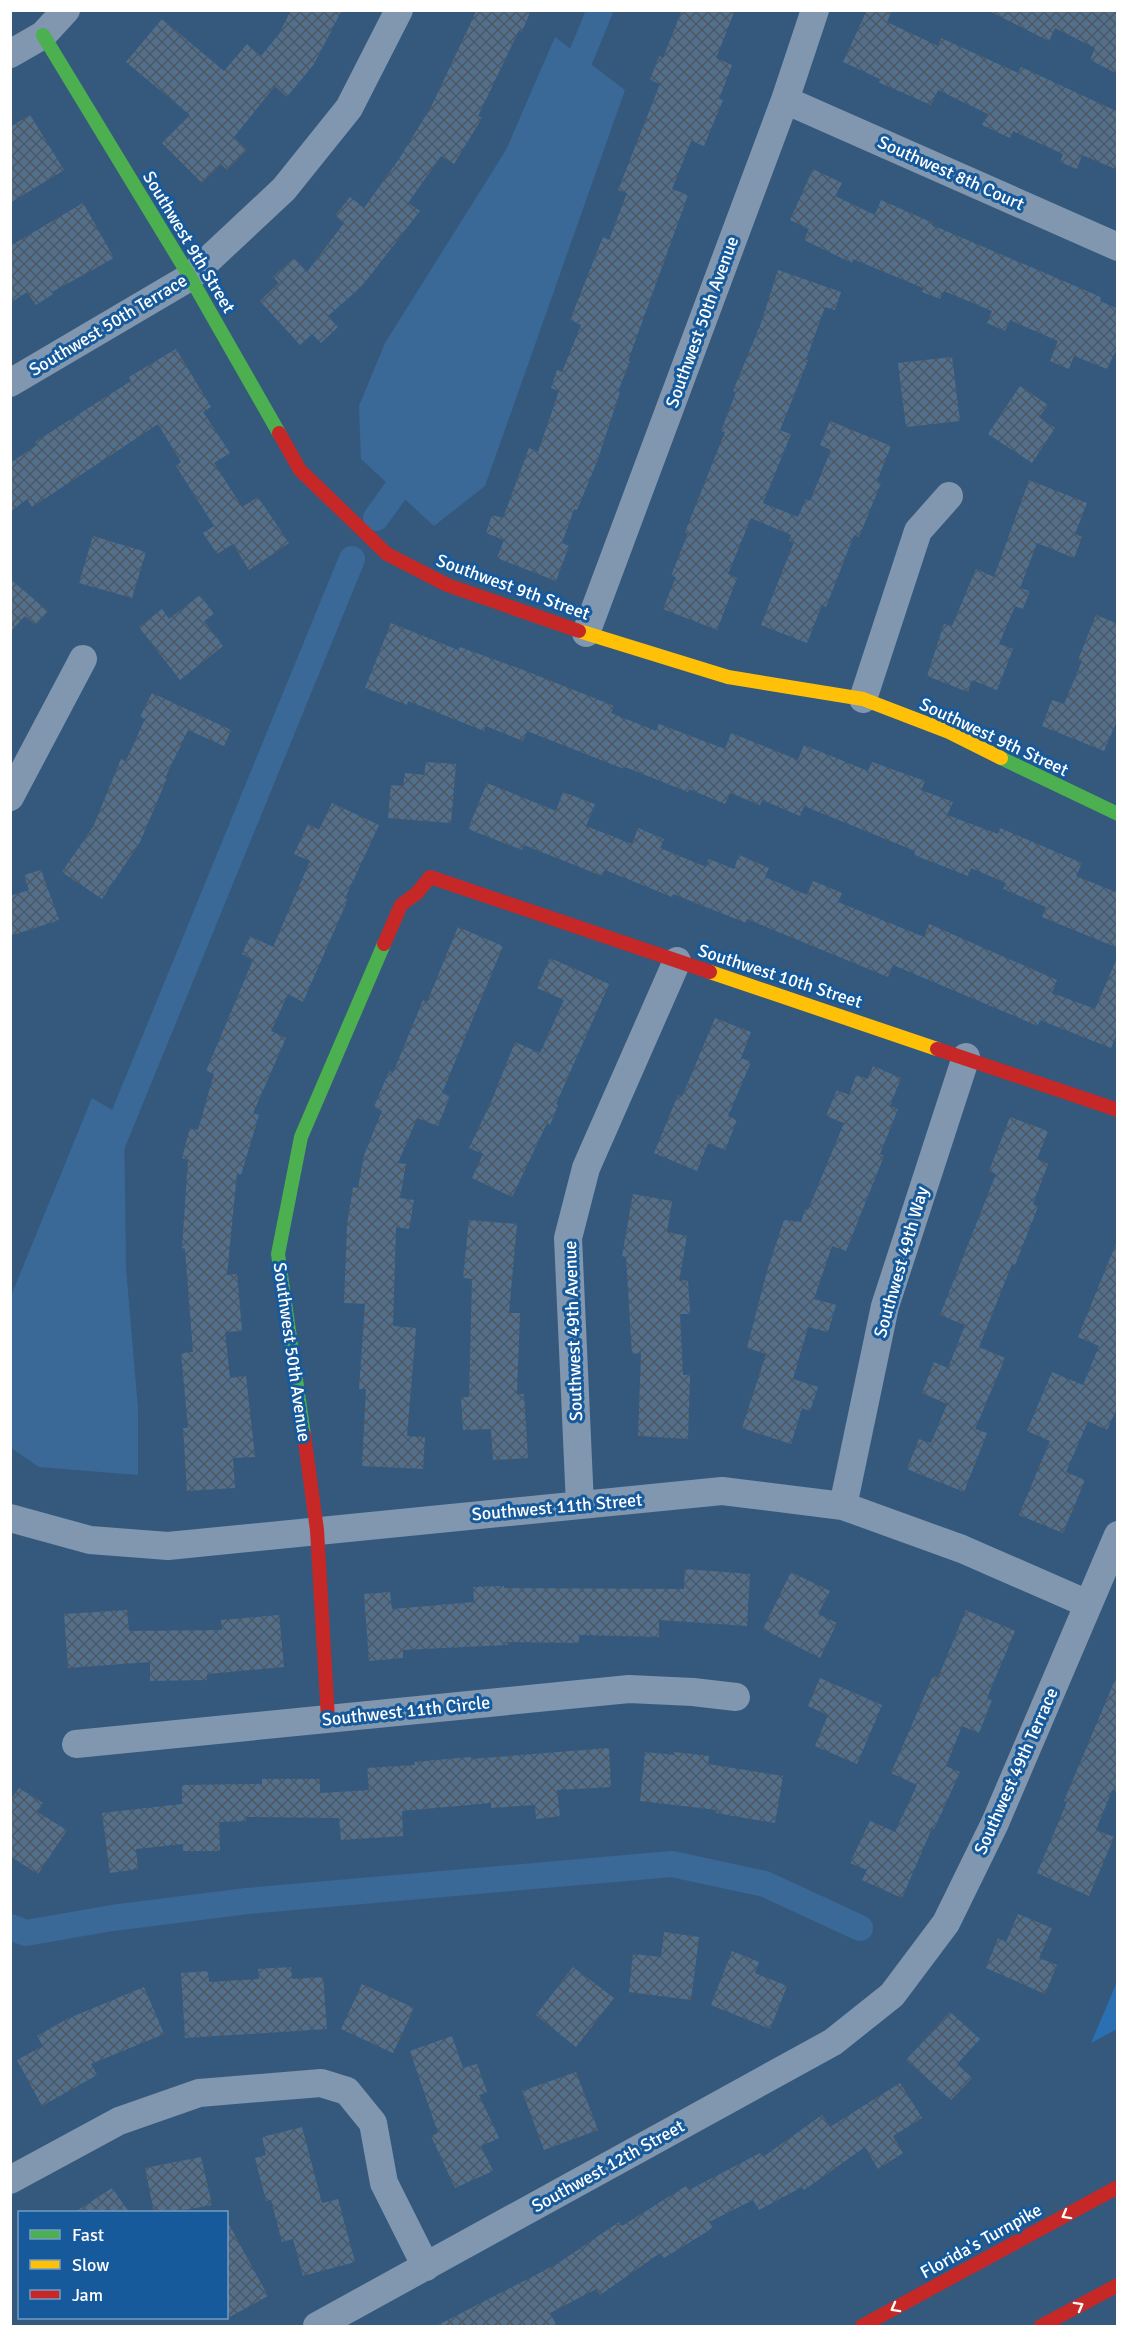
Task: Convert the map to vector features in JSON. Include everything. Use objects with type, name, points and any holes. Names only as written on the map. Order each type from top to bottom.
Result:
[{"type":"main road","name":"Southwest 9th Street","points":[[43,35],[190,277],[300,470],[387,554],[447,585],[586,633],[728,677],[863,699],[949,732],[1049,783],[1118,814]]},
{"type":"main road","name":"Southwest 10th Street","points":[[430,876],[1118,1110]]},
{"type":"main road","name":"Southwest 50th Avenue","points":[[328,1719],[317,1530],[278,1254],[301,1137],[401,905],[417,893],[430,876]]},
{"type":"main road","name":"Florida's Turnpike","points":[[862,2326],[1118,2187]]},
{"type":"main road","points":[[1041,2326],[1118,2285]]},
{"type":"street","points":[[10,54],[43,35],[66,10]]},
{"type":"street","name":"Southwest 50th Terrace","points":[[10,383],[190,277],[284,189],[348,108],[399,10]]},
{"type":"street","name":"Southwest 50th Avenue","points":[[586,633],[785,100],[815,10]]},
{"type":"street","name":"Southwest 8th Court","points":[[785,100],[1118,247]]},
{"type":"street","points":[[863,699],[918,531],[949,495]]},
{"type":"street","points":[[10,796],[83,659]]},
{"type":"street","name":"Southwest 49th Avenue","points":[[580,1505],[568,1238],[586,1168],[677,961]]},
{"type":"street","name":"Southwest 49th Way","points":[[843,1506],[885,1306],[966,1058]]},
{"type":"street","name":"Southwest 11th Street","points":[[10,1518],[90,1540],[168,1546],[722,1491],[843,1506],[962,1548],[1088,1604]]},
{"type":"street","name":"Southwest 49th Terrace","points":[[892,1995],[946,1923],[995,1823],[1118,1535]]},
{"type":"street","name":"Southwest 11th Circle","points":[[76,1744],[629,1689],[736,1697]]},
{"type":"street","name":"Southwest 12th Street","points":[[318,2326],[833,2042],[892,1995]]},
{"type":"street","points":[[10,2180],[119,2121],[199,2093],[321,2083],[347,2091],[373,2123],[384,2183],[426,2267]]},
{"type":"shaded area","points":[[555,37],[625,90],[485,486],[434,526],[361,459],[359,406],[385,343],[506,150]]},
{"type":"shaded area","points":[[92,1098],[124,1117],[126,1268],[138,1409],[138,1475],[39,1467],[11,1448],[11,1296]]},
{"type":"shaded area","points":[[1117,1982],[1117,2029],[1091,2043]]},
{"type":"building","points":[[291,10],[342,10],[314,64],[287,97],[275,86],[234,137],[247,150],[227,170],[221,164],[202,183],[162,143],[190,115],[126,62],[162,19],[224,71],[247,44],[261,56],[279,34]]},
{"type":"building","points":[[474,10],[531,10],[478,116],[482,118],[454,164],[441,156],[408,203],[420,211],[362,286],[328,316],[338,327],[321,343],[312,334],[300,345],[260,301],[279,283],[273,277],[294,258],[307,272],[344,223],[335,216],[350,197],[364,208],[399,159],[431,107],[476,11]]},
{"type":"building","points":[[682,10],[735,10],[716,58],[732,65],[719,99],[723,100],[704,146],[691,141],[672,189],[688,195],[628,361],[630,361],[618,391],[620,392],[598,459],[577,510],[574,509],[562,543],[569,546],[556,581],[497,558],[504,540],[486,533],[492,515],[503,518],[529,448],[538,452],[559,391],[551,388],[557,370],[562,372],[581,325],[570,320],[603,237],[609,240],[627,193],[618,190],[660,84],[650,80],[659,56],[663,58]]},
{"type":"building","points":[[867,10],[892,10],[887,22],[938,46],[941,38],[1018,73],[1021,67],[1118,112],[1118,170],[1082,155],[1077,169],[1060,162],[1063,154],[1013,131],[1010,138],[982,125],[988,114],[938,90],[931,105],[878,82],[880,79],[843,62]]},
{"type":"building","points":[[987,10],[1118,10],[1118,74],[1090,60],[1095,48],[1055,28],[1049,41]]},
{"type":"building","points":[[30,115],[64,170],[10,203],[10,127]]},
{"type":"building","points":[[813,169],[842,183],[835,196],[875,215],[881,200],[933,223],[932,225],[1101,297],[1100,301],[1118,309],[1118,346],[1107,369],[1074,356],[1069,369],[1050,361],[1058,341],[1010,320],[1005,331],[987,323],[992,311],[944,291],[940,299],[922,292],[923,288],[853,259],[852,263],[804,240],[809,229],[790,220]]},
{"type":"building","points":[[83,203],[114,258],[52,292],[53,294],[36,305],[27,292],[10,303],[10,246]]},
{"type":"building","points":[[778,270],[841,292],[835,310],[825,307],[806,360],[808,360],[780,430],[791,434],[763,503],[798,517],[806,499],[810,501],[831,450],[820,445],[830,421],[891,446],[877,481],[881,483],[859,537],[854,535],[826,607],[822,605],[807,643],[761,625],[794,542],[789,541],[791,535],[751,518],[728,574],[737,578],[717,630],[663,609],[676,577],[671,576],[688,533],[685,532],[725,432],[721,431],[736,392],[733,391],[761,323]]},
{"type":"building","points":[[176,349],[211,407],[203,412],[230,453],[214,463],[242,507],[258,497],[289,543],[249,570],[233,544],[217,554],[203,533],[214,526],[176,466],[181,462],[158,424],[32,507],[27,499],[10,512],[10,463],[37,445],[35,442],[131,381],[129,377]]},
{"type":"building","points":[[952,357],[960,421],[906,427],[898,363]]},
{"type":"building","points":[[1020,386],[1048,405],[1039,417],[1055,428],[1032,463],[988,434]]},
{"type":"building","points":[[1029,480],[1087,503],[1075,534],[1082,537],[1074,558],[1037,543],[1020,588],[1030,591],[1023,609],[1015,606],[999,644],[1013,649],[997,690],[972,680],[968,692],[927,676],[944,624],[952,626],[976,569],[994,577]]},
{"type":"building","points":[[93,536],[146,552],[132,598],[79,583]]},
{"type":"building","points":[[10,579],[48,611],[36,625],[25,616],[10,632]]},
{"type":"building","points":[[200,595],[214,614],[204,621],[223,646],[180,680],[139,627],[162,609],[169,619]]},
{"type":"building","points":[[1096,615],[1118,624],[1118,718],[1104,751],[1042,726],[1052,700],[1064,704],[1082,661],[1078,660]]},
{"type":"building","points":[[391,623],[458,650],[460,647],[526,671],[614,706],[611,713],[656,731],[659,724],[725,749],[731,733],[798,760],[804,745],[868,771],[872,762],[925,781],[921,790],[953,802],[947,815],[998,834],[1000,828],[1082,863],[1076,876],[1118,893],[1118,948],[1042,917],[1046,907],[1003,889],[1006,883],[971,868],[968,876],[914,855],[915,851],[804,806],[800,816],[762,800],[760,805],[730,793],[725,804],[689,789],[688,792],[625,767],[624,769],[527,731],[523,741],[486,726],[484,731],[408,701],[407,705],[365,688]]},
{"type":"building","points":[[152,693],[231,730],[224,746],[188,730],[165,778],[167,778],[140,842],[102,899],[62,872],[93,827],[121,759],[126,761],[145,719],[140,717]]},
{"type":"building","points":[[426,762],[456,764],[451,823],[388,818],[391,785],[403,786],[405,773],[424,775]]},
{"type":"building","points":[[487,783],[556,811],[563,792],[595,804],[586,826],[632,844],[638,828],[664,839],[660,848],[706,867],[709,859],[734,869],[739,855],[769,868],[765,877],[807,895],[813,881],[842,893],[838,902],[924,937],[929,924],[1057,980],[1052,993],[1095,1009],[1118,956],[1118,1031],[1111,1048],[1040,1020],[1038,1026],[893,965],[888,977],[747,919],[746,923],[605,870],[602,876],[524,845],[522,850],[468,829]]},
{"type":"building","points":[[332,803],[379,825],[345,898],[348,899],[303,1002],[288,994],[271,1031],[286,1038],[253,1113],[259,1115],[241,1175],[237,1173],[227,1275],[237,1274],[242,1331],[225,1332],[230,1378],[246,1376],[255,1457],[233,1458],[235,1488],[187,1491],[183,1428],[188,1428],[181,1353],[193,1352],[185,1249],[182,1248],[188,1160],[182,1158],[190,1128],[198,1130],[214,1074],[206,1071],[253,960],[242,954],[250,936],[273,947],[310,861],[294,854],[308,824],[319,830]]},
{"type":"building","points":[[41,870],[59,920],[10,936],[10,896],[29,890],[24,875]]},
{"type":"building","points":[[458,927],[503,946],[442,1093],[450,1096],[438,1126],[417,1118],[398,1163],[406,1164],[400,1198],[414,1200],[409,1229],[396,1227],[393,1326],[416,1328],[407,1436],[425,1437],[423,1469],[362,1466],[366,1389],[359,1389],[365,1304],[344,1303],[347,1225],[353,1187],[358,1188],[364,1155],[382,1111],[374,1107],[389,1071],[393,1073],[423,1000],[427,1002]]},
{"type":"building","points":[[550,958],[609,984],[556,1104],[558,1105],[550,1125],[547,1123],[512,1197],[472,1178],[483,1154],[469,1148],[492,1100],[515,1042],[540,1053],[564,1000],[537,988]]},
{"type":"building","points":[[715,1018],[751,1032],[741,1058],[751,1062],[728,1116],[737,1120],[725,1150],[708,1143],[697,1171],[654,1153],[678,1095],[682,1097]]},
{"type":"building","points":[[873,1066],[901,1078],[890,1106],[898,1109],[880,1154],[884,1156],[846,1251],[832,1246],[814,1299],[836,1305],[828,1332],[808,1327],[793,1379],[818,1387],[810,1411],[802,1408],[791,1444],[742,1428],[766,1354],[747,1348],[767,1271],[784,1220],[801,1222],[844,1123],[826,1116],[837,1090],[849,1095],[856,1075],[868,1079]]},
{"type":"building","points":[[1010,1117],[1048,1131],[1037,1159],[1048,1164],[1033,1204],[1038,1207],[1015,1265],[1012,1264],[979,1347],[1005,1358],[975,1429],[987,1433],[964,1492],[907,1469],[919,1439],[931,1443],[947,1404],[922,1393],[934,1362],[948,1368],[965,1325],[940,1315],[996,1174],[989,1171]]},
{"type":"building","points":[[633,1194],[672,1201],[667,1232],[687,1236],[679,1281],[688,1280],[690,1314],[680,1314],[683,1375],[690,1375],[688,1439],[638,1436],[641,1353],[632,1354],[626,1257],[622,1256]]},
{"type":"building","points":[[469,1220],[517,1224],[509,1313],[520,1313],[517,1394],[524,1394],[528,1458],[493,1460],[491,1429],[463,1430],[461,1397],[469,1397],[472,1279],[463,1278]]},
{"type":"building","points":[[1117,1241],[1118,1406],[1107,1430],[1088,1421],[1066,1472],[1085,1480],[1063,1533],[1019,1515],[1050,1441],[1027,1431],[1052,1372],[1083,1385],[1099,1346],[1078,1337]]},
{"type":"building","points":[[685,1569],[750,1574],[747,1626],[659,1620],[659,1637],[579,1635],[579,1643],[507,1642],[508,1645],[403,1650],[403,1658],[369,1661],[364,1594],[390,1592],[392,1609],[474,1602],[473,1587],[684,1589]]},
{"type":"building","points":[[791,1572],[830,1591],[818,1614],[837,1623],[820,1658],[763,1629]]},
{"type":"building","points":[[127,1610],[129,1631],[222,1630],[221,1620],[279,1615],[284,1667],[207,1674],[207,1680],[150,1681],[150,1662],[68,1668],[64,1614]]},
{"type":"building","points":[[966,1610],[1015,1631],[987,1698],[992,1700],[979,1733],[962,1726],[946,1766],[960,1772],[934,1829],[932,1828],[902,1898],[862,1880],[867,1870],[850,1863],[870,1821],[895,1832],[917,1785],[891,1773],[933,1676],[938,1678]]},
{"type":"building","points":[[1117,1675],[1118,1792],[1112,1790],[1096,1830],[1114,1837],[1089,1896],[1037,1873],[1067,1802],[1064,1801]]},
{"type":"building","points":[[820,1678],[882,1705],[857,1764],[815,1746],[828,1715],[808,1706]]},
{"type":"building","points":[[609,1748],[611,1787],[557,1790],[560,1816],[536,1819],[535,1805],[491,1808],[491,1803],[402,1811],[403,1836],[341,1840],[339,1818],[246,1817],[246,1821],[219,1822],[220,1851],[183,1851],[183,1844],[136,1849],[138,1869],[110,1873],[102,1813],[182,1804],[182,1785],[262,1784],[262,1779],[320,1779],[320,1793],[369,1790],[367,1768],[415,1765],[414,1762],[471,1757],[471,1759]]},
{"type":"building","points":[[645,1752],[674,1755],[674,1752],[709,1756],[708,1764],[783,1776],[775,1823],[716,1813],[717,1810],[640,1801]]},
{"type":"building","points":[[19,1788],[43,1803],[37,1812],[67,1830],[38,1874],[10,1856],[10,1801]]},
{"type":"building","points":[[1018,1914],[1052,1928],[1039,1958],[1057,1965],[1045,1994],[986,1968],[998,1938],[1006,1942]]},
{"type":"building","points":[[664,1932],[699,1937],[691,2000],[629,1992],[633,1954],[661,1957]]},
{"type":"building","points":[[732,1951],[759,1962],[755,1973],[787,1986],[770,2029],[711,2005]]},
{"type":"building","points":[[291,1967],[292,1979],[323,1977],[327,2029],[185,2038],[181,1973],[208,1971],[209,1982],[259,1979],[258,1969]]},
{"type":"building","points":[[573,1967],[614,1998],[576,2047],[536,2015]]},
{"type":"building","points":[[362,1984],[414,2008],[393,2053],[341,2029]]},
{"type":"building","points":[[144,1987],[164,2034],[91,2064],[97,2075],[42,2106],[17,2060],[43,2046],[37,2036],[67,2019]]},
{"type":"building","points":[[950,2012],[980,2039],[957,2064],[972,2078],[951,2100],[906,2060]]},
{"type":"building","points":[[452,2036],[463,2068],[477,2064],[487,2092],[479,2095],[499,2138],[481,2146],[493,2171],[455,2188],[431,2136],[438,2133],[410,2051]]},
{"type":"building","points":[[576,2072],[598,2130],[544,2150],[522,2091]]},
{"type":"building","points":[[900,2083],[922,2118],[893,2136],[903,2153],[878,2169],[865,2147],[804,2190],[802,2187],[759,2210],[753,2200],[709,2222],[713,2228],[664,2258],[660,2253],[600,2295],[596,2289],[550,2313],[557,2326],[436,2326],[557,2264],[619,2222],[622,2226],[686,2186],[689,2190],[760,2153],[763,2157],[822,2115],[830,2127]]},
{"type":"building","points":[[302,2127],[322,2203],[338,2199],[355,2262],[303,2276],[293,2239],[282,2242],[271,2200],[266,2201],[255,2158],[266,2155],[262,2137]]},
{"type":"building","points":[[201,2157],[212,2205],[179,2211],[154,2211],[145,2168]]},
{"type":"building","points":[[112,2188],[128,2211],[77,2211]]},
{"type":"building","points":[[228,2223],[268,2296],[228,2318]]},
{"type":"waterway","points":[[568,88],[600,10]]},
{"type":"waterway","points":[[376,518],[407,475],[412,462]]},
{"type":"waterway","points":[[111,1147],[352,559]]},
{"type":"waterway","points":[[10,1927],[26,1933],[112,1918],[247,1901],[672,1864],[765,1884],[860,1928]]},
{"type":"traffic: fast","points":[[43,35],[190,277],[279,433]]},
{"type":"traffic: fast","points":[[1001,758],[1118,814]]},
{"type":"traffic: fast","points":[[304,1435],[278,1254],[301,1137],[384,944]]},
{"type":"traffic: slow","points":[[579,631],[728,677],[863,699],[949,732],[1001,758]]},
{"type":"traffic: slow","points":[[710,972],[937,1049]]},
{"type":"traffic: jam","points":[[279,433],[300,470],[387,554],[447,585],[579,631]]},
{"type":"traffic: jam","points":[[384,944],[401,905],[417,893],[430,877],[710,972]]},
{"type":"traffic: jam","points":[[937,1049],[1118,1110]]},
{"type":"traffic: jam","points":[[304,1435],[317,1530],[328,1719]]},
{"type":"traffic: jam","points":[[862,2326],[1118,2187]]},
{"type":"traffic: jam","points":[[1041,2326],[1118,2285]]}]
